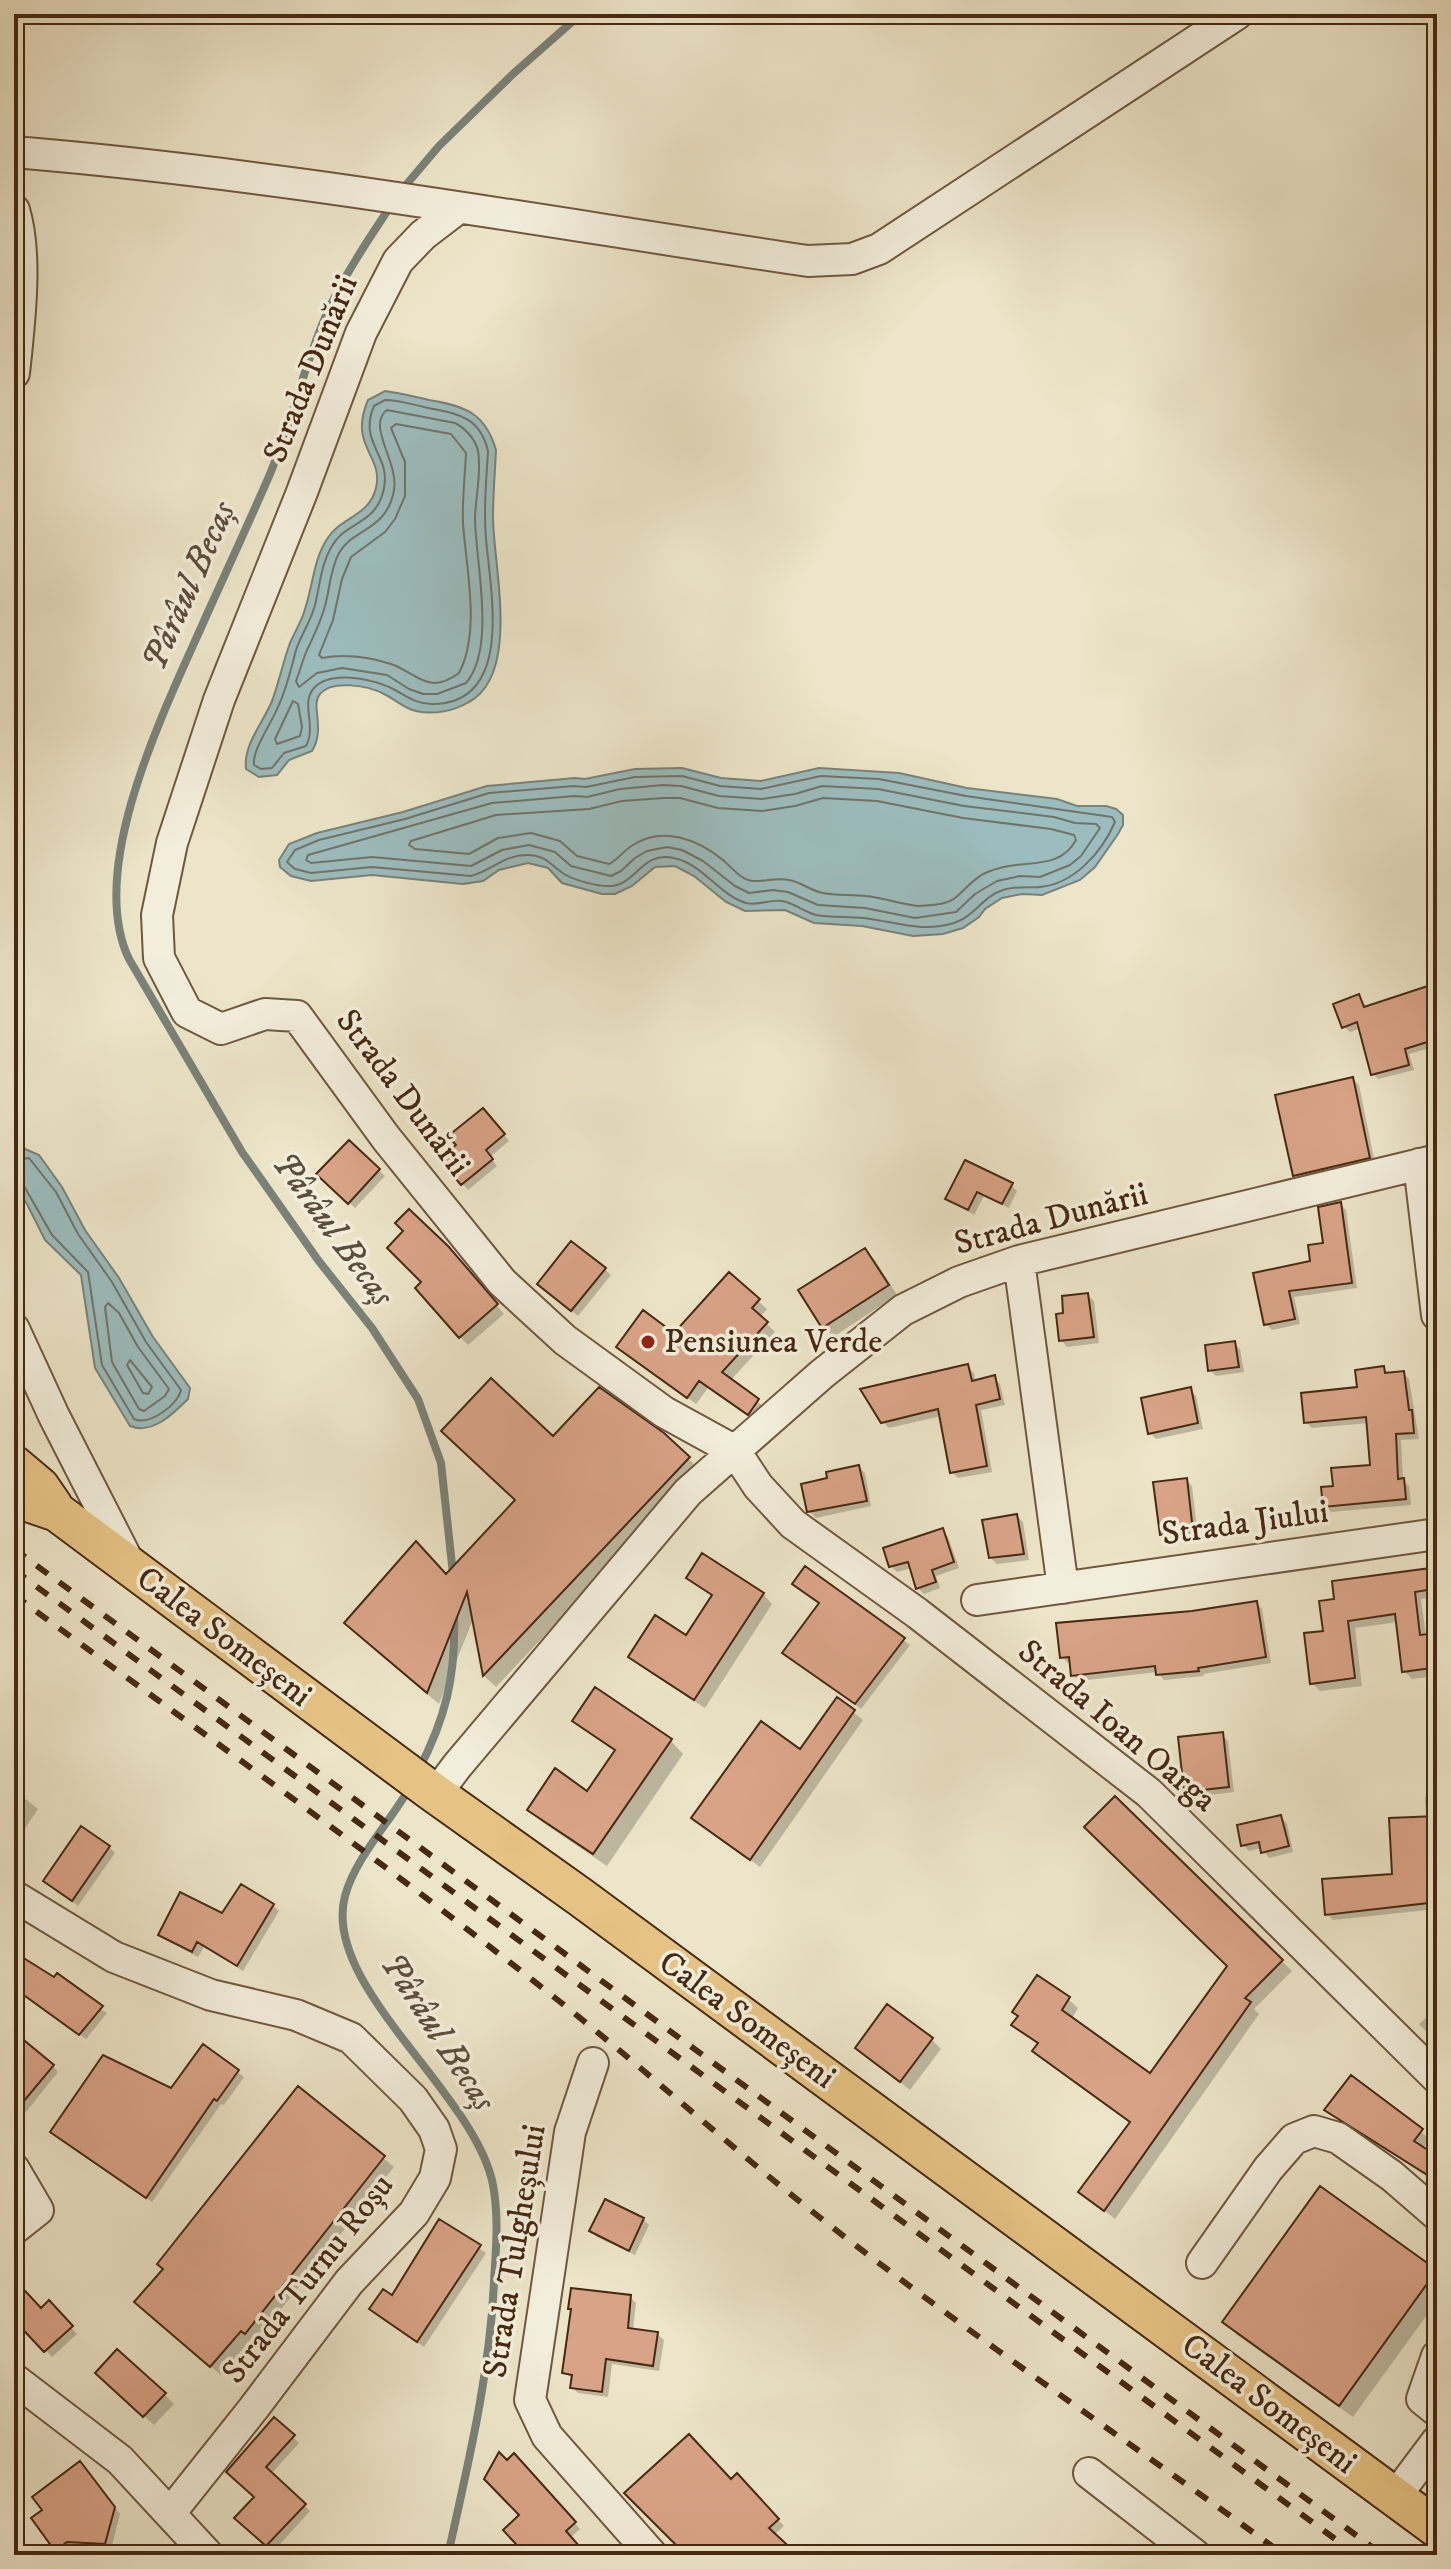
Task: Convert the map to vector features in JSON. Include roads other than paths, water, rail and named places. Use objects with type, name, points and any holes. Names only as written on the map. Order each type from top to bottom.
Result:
[{"type":"main road","name":"Calea Someșeni","points":[[14,1465],[40,1487],[57,1512]]},
{"type":"main road","name":"Calea Someșeni","points":[[14,1495],[57,1512],[392,1762],[592,1905],[1437,2528]]},
{"type":"street","points":[[14,152],[117,161],[337,190],[808,261],[852,259],[879,249],[1237,14]]},
{"type":"street","name":"Strada Dunării","points":[[443,207],[423,235],[398,261],[361,333],[219,700],[172,843],[157,915],[159,958],[187,1012],[221,1029],[265,1014],[297,1016],[369,1116],[502,1282],[578,1349],[664,1412],[735,1451]]},
{"type":"street","points":[[14,210],[20,228],[20,319],[14,373]]},
{"type":"street","points":[[1428,1162],[1437,1315]]},
{"type":"street","name":"Strada Dunării","points":[[433,1792],[688,1492],[822,1374],[903,1310],[959,1282],[1019,1261],[1428,1162]]},
{"type":"street","points":[[1019,1261],[1063,1588]]},
{"type":"street","points":[[14,1329],[66,1441],[131,1567]]},
{"type":"street","name":"Strada Ioan Oarga","points":[[735,1451],[758,1486],[793,1524],[917,1613],[1149,1793],[1437,2078]]},
{"type":"street","name":"Strada Jiului","points":[[977,1600],[1437,1534]]},
{"type":"street","name":"Strada Turnu Roșu","points":[[14,1896],[114,1957],[211,1995],[296,2015],[351,2038],[413,2099],[434,2129],[441,2149],[435,2178],[414,2213],[349,2282],[171,2512]]},
{"type":"street","name":"Strada Tulgheșului","points":[[593,2063],[570,2132],[530,2400],[547,2436],[652,2555]]},
{"type":"street","points":[[1202,2263],[1268,2169],[1294,2139],[1314,2131],[1338,2138],[1392,2176],[1437,2215]]},
{"type":"street","points":[[14,2169],[38,2210],[14,2229]]},
{"type":"street","points":[[1437,2356],[1422,2399],[1437,2411]]},
{"type":"street","points":[[14,2379],[120,2460],[208,2555]]},
{"type":"street","points":[[1395,2497],[1437,2441]]},
{"type":"street","points":[[1089,2473],[1195,2555]]},
{"type":"water","points":[[385,391],[463,408],[479,419],[491,437],[496,450],[493,517],[500,617],[495,668],[485,688],[469,702],[437,712],[411,710],[384,694],[360,687],[342,685],[326,689],[317,699],[318,734],[312,751],[289,760],[277,775],[259,777],[246,769],[248,751],[272,701],[290,643],[304,613],[319,556],[327,539],[367,505],[376,488],[375,467],[362,429],[363,416],[368,400]]},
{"type":"water","points":[[682,768],[721,778],[761,781],[819,768],[899,773],[967,788],[1057,799],[1077,806],[1106,806],[1123,815],[1123,825],[1095,867],[1080,880],[1042,895],[1022,894],[1002,898],[963,928],[943,934],[913,936],[862,926],[814,923],[785,910],[745,911],[726,902],[694,876],[675,866],[655,867],[632,886],[615,894],[602,894],[562,883],[548,868],[528,863],[499,870],[483,881],[463,884],[372,875],[311,881],[291,876],[280,867],[279,860],[289,844],[317,833],[403,812],[487,786],[585,779],[635,769]]},
{"type":"water","points":[[25,1149],[39,1155],[62,1187],[85,1230],[119,1278],[153,1337],[190,1388],[188,1399],[169,1417],[154,1425],[146,1428],[130,1426],[95,1368],[81,1275],[45,1240],[15,1187],[14,1153]]},
{"type":"waterway","name":"Pârâul Becaș","points":[[400,192],[439,146],[514,73],[581,14]]},
{"type":"waterway","name":"Pârâul Becaș","points":[[392,204],[349,271],[327,313],[270,474],[154,735],[124,831],[117,877],[118,921],[129,959],[242,1152],[318,1260],[372,1328],[418,1399],[441,1463],[453,1574]]},
{"type":"waterway","name":"Pârâul Becaș","points":[[418,1771],[436,1733],[447,1696],[453,1658],[454,1616]]},
{"type":"waterway","name":"Pârâul Becaș","points":[[410,1787],[350,1882],[345,1896],[344,1930],[355,1966],[377,2002],[459,2113],[480,2150],[493,2185],[496,2245],[488,2350],[477,2419],[448,2555]]},
{"type":"railway","points":[[14,1549],[1383,2555]]},
{"type":"railway","points":[[14,1570],[1357,2555]]},
{"type":"railway","points":[[14,1595],[357,1846],[492,1949],[875,2260],[1284,2555]]},
{"type":"place","name":"Pensiunea Verde","points":[[648,1342]]}]
